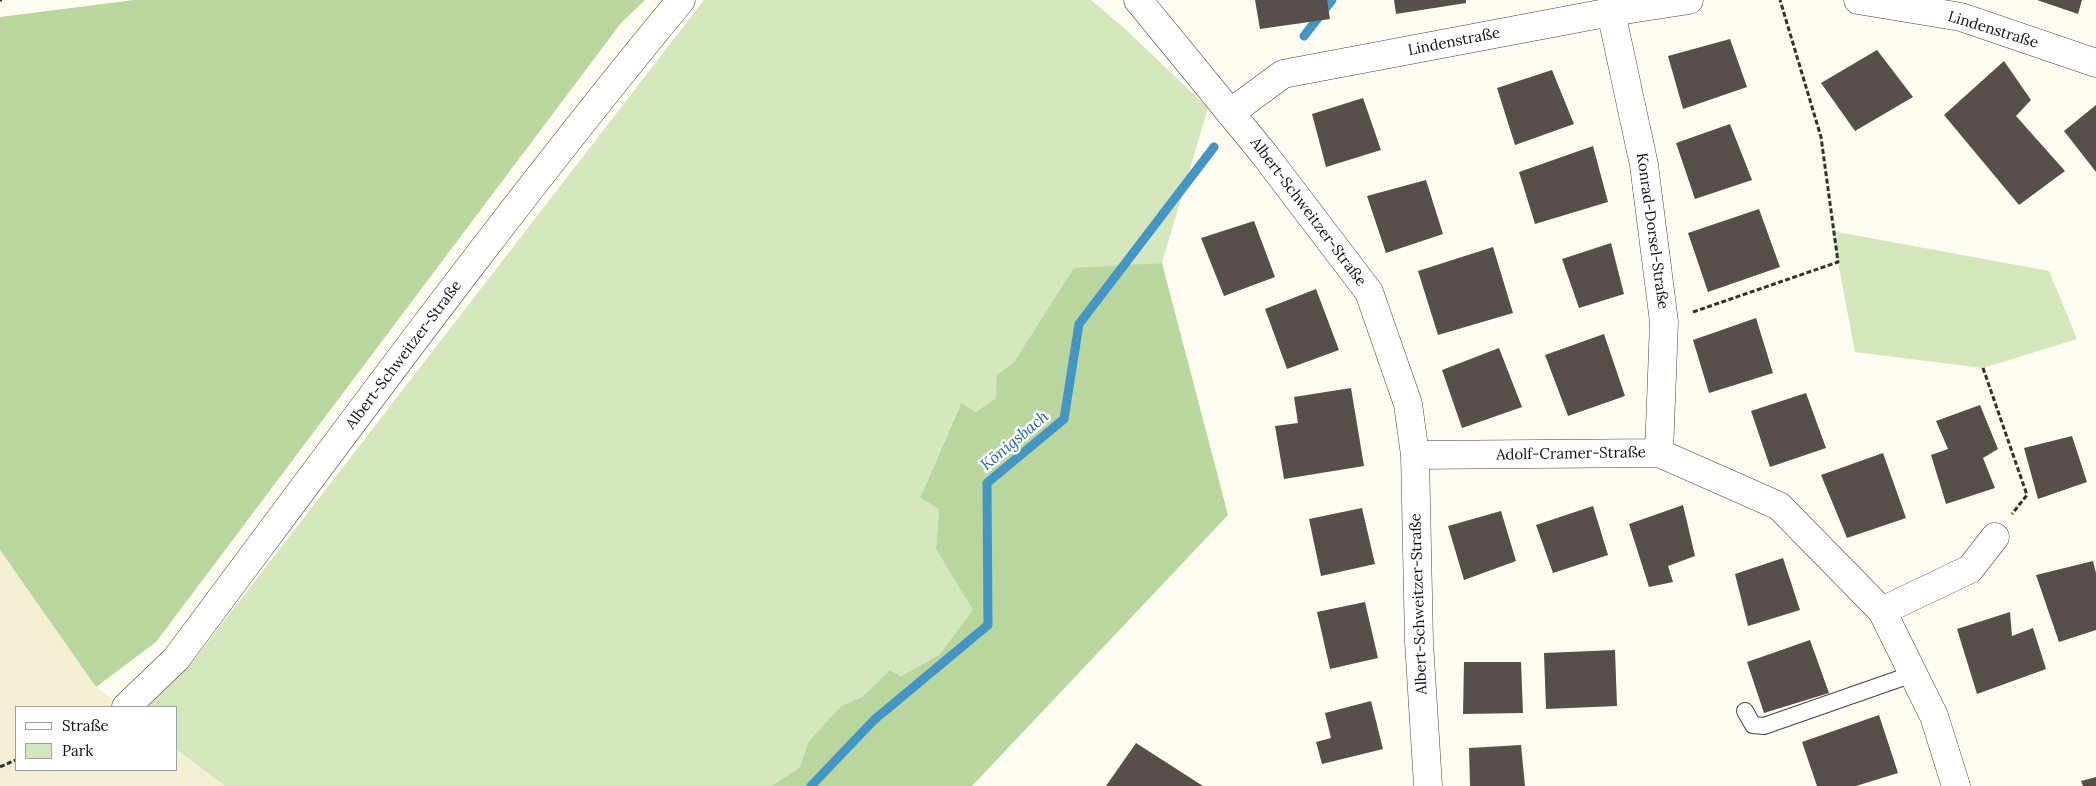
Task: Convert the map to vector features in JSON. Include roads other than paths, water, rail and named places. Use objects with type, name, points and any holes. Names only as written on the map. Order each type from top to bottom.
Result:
[{"type":"street","name":"Albert-Schweitzer-Straße","points":[[127,706],[176,658],[454,288],[627,66],[681,0]]},
{"type":"street","name":"Albert-Schweitzer-Straße","points":[[1138,0],[1230,113],[1369,292],[1408,404],[1415,455],[1419,642],[1428,786]]},
{"type":"street","name":"Lindenstraße","points":[[1230,113],[1283,74],[1611,12],[1689,0]]},
{"type":"street","name":"Lindenstraße","points":[[1858,0],[1961,17],[2096,64]]},
{"type":"street","name":"Konrad-Dorsel-Straße","points":[[1611,12],[1644,165],[1664,322],[1659,453]]},
{"type":"street","name":"Adolf-Cramer-Straße","points":[[1415,455],[1659,453],[1779,506],[1882,611],[1934,716],[1956,786]]},
{"type":"street","points":[[1882,611],[1970,569],[1996,537]]},
{"type":"lane","points":[[1745,711],[1753,725],[1764,726],[1913,674]]},
{"type":"waterway","name":"Königsbach","points":[[1304,36],[1332,0]]},
{"type":"waterway","name":"Königsbach","points":[[811,786],[874,720],[988,625],[987,483],[1064,419],[1079,324],[1214,147]]}]
